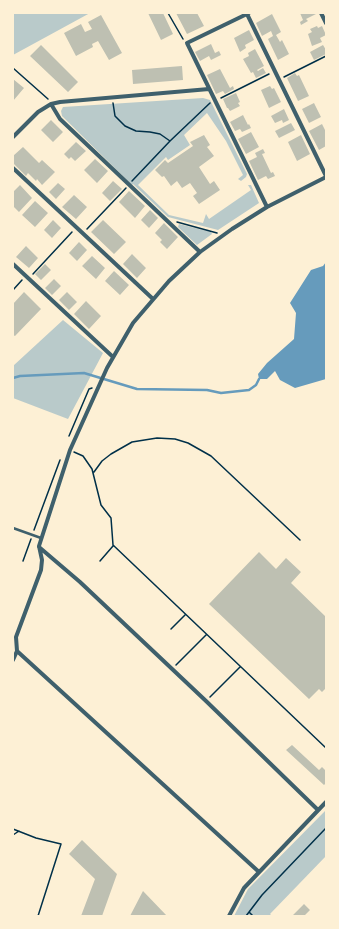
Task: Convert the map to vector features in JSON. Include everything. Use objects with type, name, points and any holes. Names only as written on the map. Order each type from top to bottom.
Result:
[{"type":"street","points":[[321,13],[326,23]]},
{"type":"street","points":[[13,660],[17,651],[16,637],[41,570],[42,560],[38,546],[70,450],[96,390],[133,323],[152,299],[200,252],[232,229],[326,176],[248,14],[187,44],[267,208]]},
{"type":"street","points":[[13,137],[38,112],[51,104],[112,97],[210,89]]},
{"type":"street","points":[[51,104],[60,119],[200,252]]},
{"type":"street","points":[[13,168],[152,299]]},
{"type":"street","points":[[13,264],[113,357]]},
{"type":"street","points":[[38,546],[80,582],[206,701],[318,810]]},
{"type":"street","points":[[17,651],[259,872]]},
{"type":"street","points":[[228,916],[244,888],[326,802]]},
{"type":"lane","points":[[13,528],[41,538]]},
{"type":"path","points":[[168,13],[187,44]]},
{"type":"path","points":[[278,79],[326,56]]},
{"type":"path","points":[[13,68],[51,104]]},
{"type":"path","points":[[82,234],[170,142],[210,104],[275,71]]},
{"type":"path","points":[[112,97],[115,116],[125,126],[136,131],[160,134],[170,142]]},
{"type":"path","points":[[167,220],[217,233]]},
{"type":"path","points":[[13,290],[76,228]]},
{"type":"path","points":[[94,472],[102,461],[132,442],[157,438],[175,439],[188,443],[211,456],[300,540]]},
{"type":"path","points":[[70,450],[88,461],[94,472],[101,505],[111,518],[113,545],[326,748]]},
{"type":"path","points":[[100,561],[113,545]]},
{"type":"path","points":[[171,629],[185,614]]},
{"type":"path","points":[[172,669],[206,634]]},
{"type":"path","points":[[206,701],[240,666]]},
{"type":"path","points":[[13,828],[19,832],[36,838],[61,844],[38,916]]},
{"type":"path","points":[[246,916],[262,895],[326,828]]},
{"type":"path","points":[[13,835],[19,832]]},
{"type":"path","points":[[249,912],[253,916]]},
{"type":"shaded area","points":[[13,13],[90,13],[13,55]]},
{"type":"shaded area","points":[[203,98],[210,100],[247,174],[246,177],[241,181],[238,179],[243,175],[226,141],[207,113],[184,135],[190,145],[168,160],[166,157],[138,185],[169,215],[203,223],[206,214],[209,219],[251,190],[248,185],[251,185],[259,203],[218,230],[168,217],[133,184],[132,185],[62,116],[61,111],[63,107]]},
{"type":"shaded area","points":[[179,224],[211,232],[212,234],[197,245],[178,227]]},
{"type":"shaded area","points":[[63,320],[103,353],[68,419],[13,398],[13,366]]},
{"type":"shaded area","points":[[326,810],[326,856],[270,914],[272,916],[234,916],[248,889]]},
{"type":"water","points":[[326,262],[326,379],[295,388],[280,380],[275,371],[267,379],[259,379],[258,374],[267,363],[294,339],[296,313],[290,303],[311,270],[323,266]]},
{"type":"building","points":[[148,13],[163,13],[173,34],[161,40]]},
{"type":"building","points":[[176,13],[197,13],[204,26],[187,34]]},
{"type":"building","points":[[300,13],[318,13],[306,19],[308,21],[301,25],[300,22],[303,20]]},
{"type":"building","points":[[272,14],[281,32],[276,35],[280,42],[282,40],[289,54],[278,60],[268,39],[273,36],[271,31],[262,36],[256,23]]},
{"type":"building","points":[[101,15],[122,53],[109,60],[98,41],[92,44],[93,47],[76,56],[64,33],[81,24],[85,32],[92,29],[88,22]]},
{"type":"building","points":[[317,26],[318,28],[322,26],[326,35],[320,38],[322,42],[312,46],[308,34],[312,32],[310,29]]},
{"type":"building","points":[[249,30],[254,40],[245,45],[246,48],[240,52],[234,38]]},
{"type":"building","points":[[211,44],[215,53],[219,51],[221,55],[211,60],[209,56],[200,61],[195,52]]},
{"type":"building","points":[[41,45],[78,82],[68,92],[30,56]]},
{"type":"building","points":[[323,45],[326,50],[326,54],[314,60],[310,52]]},
{"type":"building","points":[[255,49],[264,66],[257,70],[258,71],[263,68],[266,73],[256,78],[253,72],[251,73],[243,59],[249,56],[248,53]]},
{"type":"building","points":[[182,66],[183,80],[133,84],[132,70]]},
{"type":"building","points":[[220,69],[230,88],[233,86],[234,89],[225,94],[223,91],[216,94],[207,75]]},
{"type":"building","points":[[295,73],[297,76],[299,75],[309,96],[298,101],[287,78]]},
{"type":"building","points":[[13,79],[24,88],[13,101]]},
{"type":"building","points":[[270,86],[272,89],[274,88],[281,102],[269,108],[261,90]]},
{"type":"building","points":[[236,93],[240,106],[230,111],[223,99]]},
{"type":"building","points":[[314,103],[321,117],[309,123],[302,109]]},
{"type":"building","points":[[284,109],[289,120],[283,123],[282,120],[275,123],[271,116]]},
{"type":"building","points":[[243,115],[251,128],[242,132],[240,129],[235,131],[230,122]]},
{"type":"building","points":[[51,120],[63,132],[53,142],[41,130]]},
{"type":"building","points":[[291,123],[295,130],[279,138],[275,131]]},
{"type":"building","points":[[322,124],[326,132],[326,146],[319,150],[309,131]]},
{"type":"building","points":[[251,132],[259,147],[246,154],[238,139]]},
{"type":"building","points":[[204,135],[210,145],[207,147],[214,156],[199,167],[210,184],[214,181],[220,190],[199,204],[193,196],[197,193],[190,183],[182,188],[177,181],[171,186],[164,176],[162,177],[155,170],[165,160],[168,163],[193,146],[190,142]]},
{"type":"building","points":[[301,135],[310,154],[297,161],[288,142]]},
{"type":"building","points":[[76,142],[86,151],[75,161],[71,157],[69,159],[64,154]]},
{"type":"building","points":[[23,147],[39,163],[42,160],[55,172],[42,185],[37,179],[36,181],[28,173],[26,176],[13,163],[13,156]]},
{"type":"building","points":[[263,149],[265,153],[262,154],[271,173],[273,172],[275,176],[268,179],[266,176],[258,180],[249,161],[257,157],[255,153]]},
{"type":"building","points":[[95,159],[108,171],[97,183],[84,170]]},
{"type":"building","points":[[113,181],[122,189],[110,201],[102,193]]},
{"type":"building","points":[[58,183],[65,189],[56,199],[49,192]]},
{"type":"building","points":[[20,185],[32,198],[19,212],[13,206],[13,192]]},
{"type":"building","points":[[129,191],[145,206],[135,218],[119,202]]},
{"type":"building","points":[[74,195],[87,207],[76,219],[62,207]]},
{"type":"building","points":[[35,201],[48,213],[35,227],[22,215]]},
{"type":"building","points":[[150,210],[158,218],[149,228],[141,220]]},
{"type":"building","points":[[53,220],[61,228],[52,238],[44,230]]},
{"type":"building","points":[[103,220],[126,242],[114,254],[91,232]]},
{"type":"building","points":[[164,223],[178,237],[167,249],[160,242],[162,240],[155,233]]},
{"type":"building","points":[[79,242],[87,250],[77,261],[69,253]]},
{"type":"building","points":[[26,246],[38,258],[29,268],[16,257]]},
{"type":"building","points":[[132,254],[146,268],[137,278],[123,264]]},
{"type":"building","points":[[92,256],[105,268],[96,279],[82,266]]},
{"type":"building","points":[[45,264],[51,270],[41,280],[35,274]]},
{"type":"building","points":[[114,271],[129,285],[120,295],[105,281]]},
{"type":"building","points":[[54,279],[61,286],[52,295],[45,288]]},
{"type":"building","points":[[24,292],[41,309],[15,336],[13,335],[13,304]]},
{"type":"building","points":[[67,292],[77,302],[69,310],[59,300]]},
{"type":"building","points":[[86,301],[101,316],[89,329],[74,314]]},
{"type":"building","points":[[259,552],[276,569],[286,558],[301,572],[291,583],[326,617],[326,688],[322,692],[319,689],[309,699],[209,604]]},
{"type":"building","points":[[292,745],[319,770],[322,767],[326,771],[326,783],[324,785],[286,750]]},
{"type":"building","points":[[82,840],[117,874],[102,916],[81,916],[95,879],[69,854]]},
{"type":"building","points":[[143,891],[167,916],[130,916]]},
{"type":"building","points":[[304,904],[310,910],[304,916],[292,916]]},
{"type":"waterway","points":[[13,378],[20,376],[84,373],[137,389],[207,390],[221,393],[249,390],[256,385],[259,379]]}]
